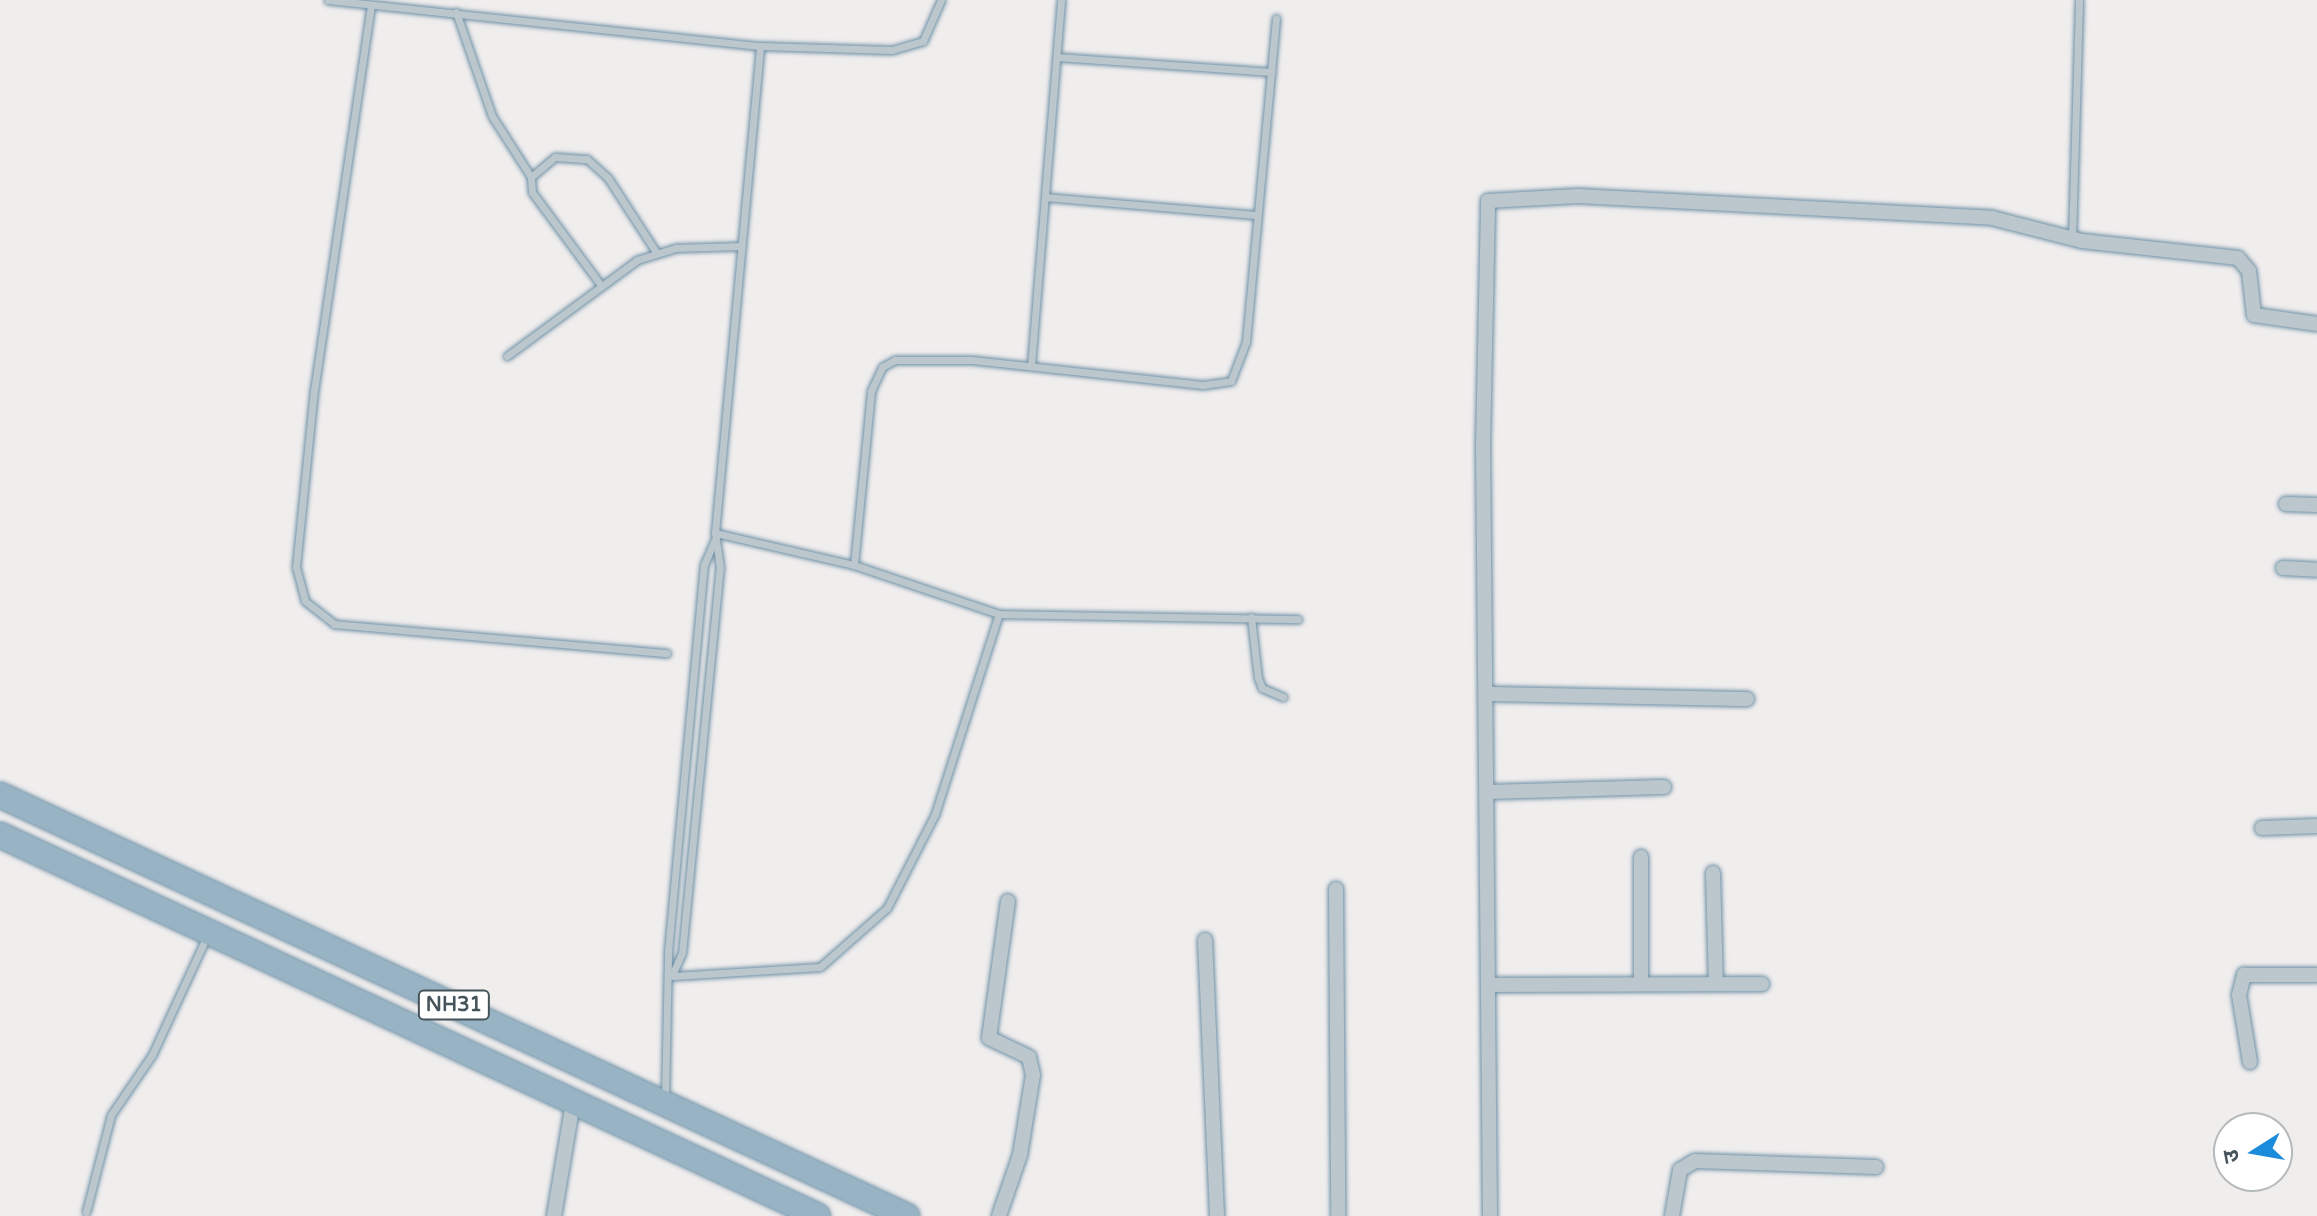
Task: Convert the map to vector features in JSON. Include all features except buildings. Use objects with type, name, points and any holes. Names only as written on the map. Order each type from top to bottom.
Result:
[{"type":"highway","name":"NH31","points":[[0,795],[907,1216]]},
{"type":"highway","name":"NH31","points":[[0,835],[210,929],[818,1216]]},
{"type":"street","points":[[1490,1216],[1486,694],[1488,201],[1578,196],[1750,210],[1944,212],[2072,239],[2238,258],[2249,271],[2254,315],[2317,324]]},
{"type":"street","points":[[2286,504],[2317,505]]},
{"type":"street","points":[[2283,568],[2317,570]]},
{"type":"street","points":[[1486,694],[1747,699]]},
{"type":"street","points":[[1487,792],[1664,787]]},
{"type":"street","points":[[2262,828],[2317,826]]},
{"type":"street","points":[[1641,857],[1641,984]]},
{"type":"street","points":[[1713,873],[1716,984]]},
{"type":"street","points":[[1336,889],[1338,1216]]},
{"type":"street","points":[[999,1216],[1020,1155],[1033,1075],[1029,1057],[989,1038],[1008,901]]},
{"type":"street","points":[[1205,940],[1217,1216]]},
{"type":"street","points":[[2250,1062],[2239,995],[2244,975],[2317,975]]},
{"type":"street","points":[[1489,985],[1762,984]]},
{"type":"street","points":[[554,1216],[573,1102]]},
{"type":"street","points":[[1672,1216],[1680,1170],[1695,1161],[1876,1167]]},
{"type":"lane","points":[[328,0],[760,46],[892,50],[923,41],[941,0]]},
{"type":"lane","points":[[1031,366],[1061,0]]},
{"type":"lane","points":[[2072,239],[2079,0]]},
{"type":"lane","points":[[371,5],[314,390],[296,567],[305,601],[334,624],[667,653]]},
{"type":"lane","points":[[456,12],[492,116],[531,177],[538,206],[600,284]]},
{"type":"lane","points":[[854,565],[871,391],[882,367],[922,359],[1031,366],[1203,385],[1231,381],[1246,342],[1255,215],[1276,18]]},
{"type":"lane","points":[[673,975],[682,953],[717,598],[715,536],[760,46]]},
{"type":"lane","points":[[1057,57],[1271,72]]},
{"type":"lane","points":[[531,177],[555,157],[587,159],[608,178],[656,252]]},
{"type":"lane","points":[[1045,197],[1255,215]]},
{"type":"lane","points":[[507,356],[600,284],[656,252],[740,246]]},
{"type":"lane","points":[[715,536],[854,565],[999,614],[1298,619]]},
{"type":"lane","points":[[665,1104],[673,975],[668,952],[703,581],[715,536]]},
{"type":"lane","points":[[673,975],[820,967],[887,908],[935,814],[999,614]]},
{"type":"lane","points":[[1251,617],[1258,678],[1262,688],[1283,697]]},
{"type":"lane","points":[[86,1212],[111,1115],[152,1055],[210,929]]}]
